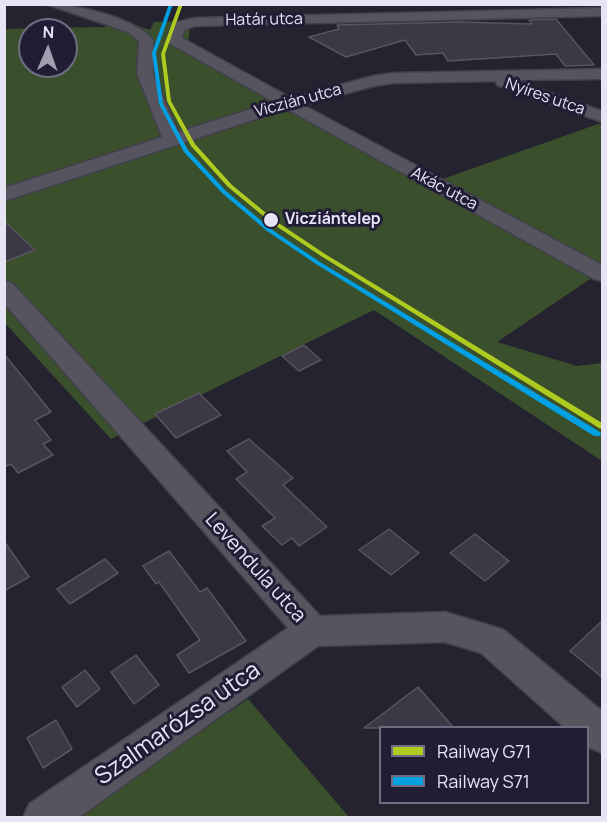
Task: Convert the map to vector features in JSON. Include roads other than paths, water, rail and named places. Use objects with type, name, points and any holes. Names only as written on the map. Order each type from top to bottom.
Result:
[{"type":"street","points":[[52,4],[133,29],[146,40],[145,74],[172,139]]},
{"type":"street","points":[[446,4],[483,15],[500,4]]},
{"type":"street","name":"Határ utca","points":[[286,103],[174,40],[177,28],[195,22],[211,21],[603,12]]},
{"type":"street","name":"Viczián utca","points":[[4,195],[286,103],[381,79],[603,74]]},
{"type":"street","name":"Nyíres utca","points":[[488,76],[603,117]]},
{"type":"street","name":"Akác utca","points":[[286,103],[603,274]]},
{"type":"street","name":"Levendula utca","points":[[4,288],[312,631],[445,627],[492,641],[603,735]]},
{"type":"street","name":"Szalmarózsa utca","points":[[43,818],[312,631]]},
{"type":"rail line","name":"S71","points":[[171,4],[154,53],[161,104],[186,151],[224,192],[269,230],[318,263],[597,434]]},
{"type":"rail line","name":"G71","points":[[181,4],[163,54],[169,101],[193,145],[230,186],[275,223],[323,255],[602,426]]},
{"type":"place","name":"Vicziántelep","points":[[271,220]]}]
